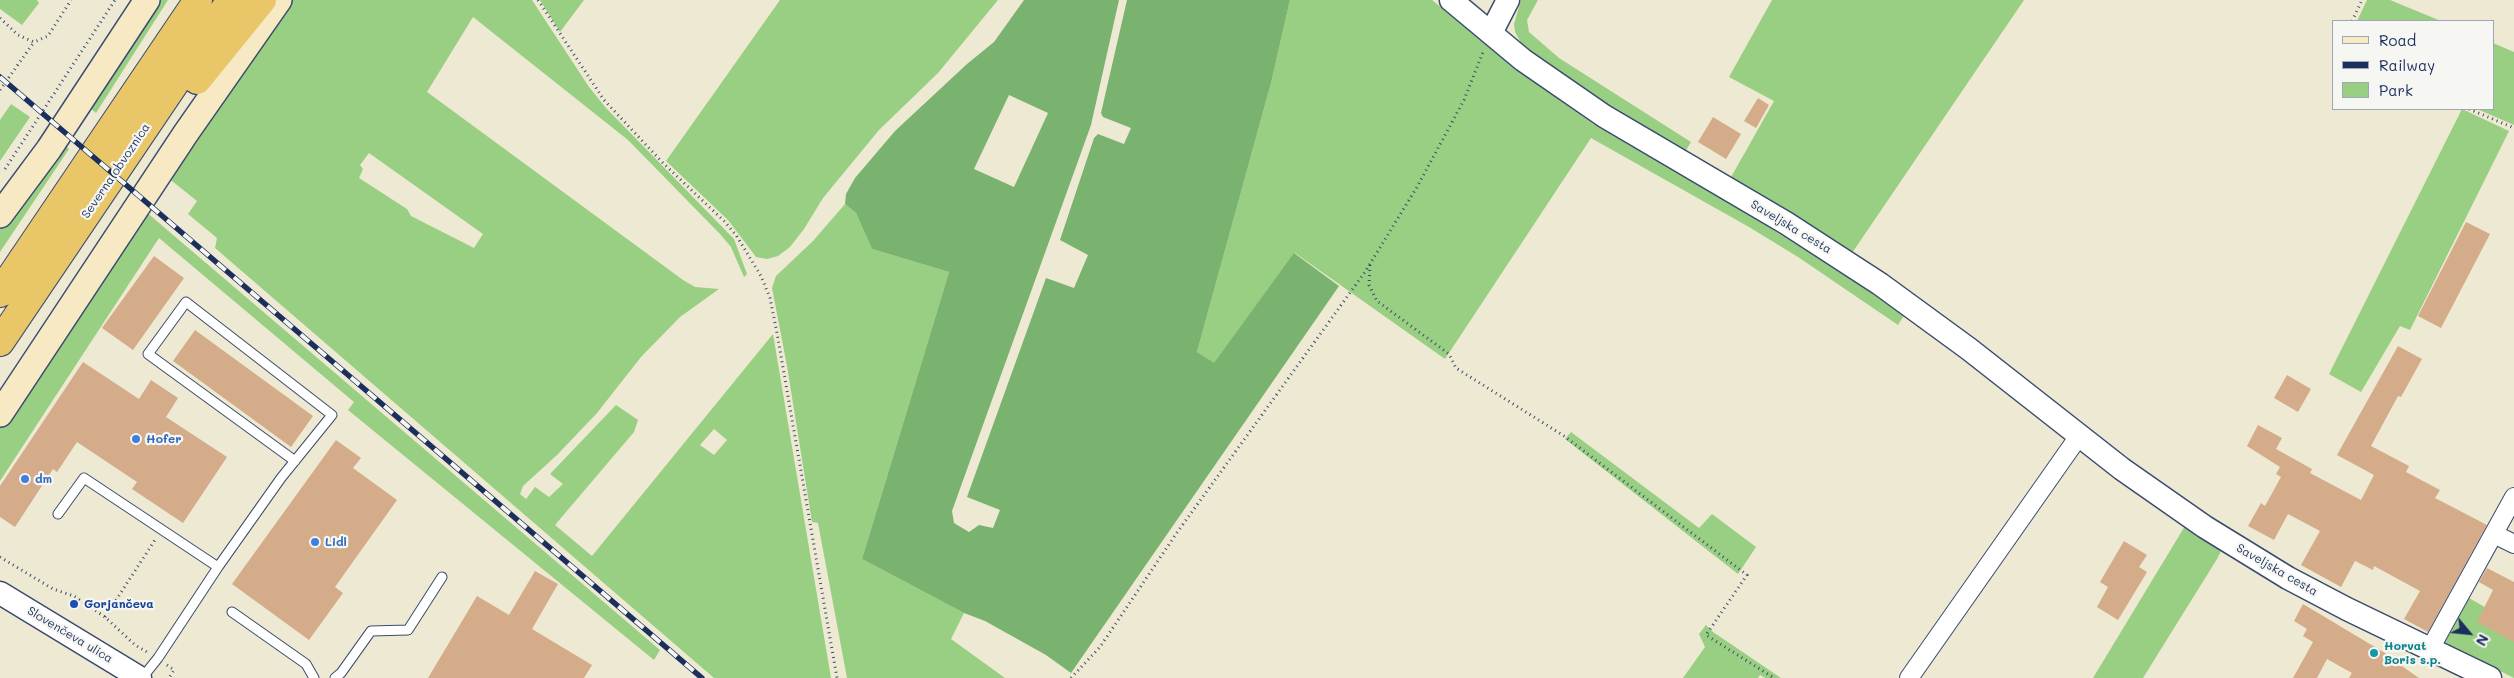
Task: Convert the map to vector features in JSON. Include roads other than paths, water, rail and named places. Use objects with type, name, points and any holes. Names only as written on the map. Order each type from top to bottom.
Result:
[{"type":"highway","points":[[79,176],[94,131],[104,113],[178,0]]},
{"type":"highway","points":[[0,292],[198,0]]},
{"type":"highway","name":"Severna obvoznica","points":[[0,342],[231,0]]},
{"type":"highway","points":[[87,214],[120,184],[141,161],[188,90],[262,0]]},
{"type":"main road","points":[[0,215],[49,149],[147,0]]},
{"type":"main road","points":[[0,414],[186,133],[280,0]]},
{"type":"street","name":"Saveljska cesta","points":[[1450,0],[1523,60],[1604,116],[1786,224],[1866,275],[1934,322],[2079,436],[2169,502],[2248,554],[2346,609],[2490,678]]},
{"type":"street","points":[[1491,33],[1508,0]]},
{"type":"street","points":[[1909,678],[2079,436]]},
{"type":"street","points":[[2430,650],[2514,496]]},
{"type":"street","points":[[2494,534],[2514,544]]},
{"type":"street","name":"Slovenčeva ulica","points":[[0,593],[141,678]]},
{"type":"lane","points":[[141,678],[158,658],[218,566],[294,461],[332,415],[186,302],[148,354],[294,461]]},
{"type":"lane","points":[[58,514],[84,478],[218,566]]},
{"type":"lane","points":[[335,678],[341,674],[371,631],[408,630],[442,576]]},
{"type":"lane","points":[[232,612],[306,664],[314,678]]},
{"type":"railway","points":[[0,77],[702,678]]},
{"type":"place","name":"Hofer","points":[[136,439]]},
{"type":"place","name":"dm","points":[[25,479]]},
{"type":"place","name":"Lidl","points":[[315,542]]},
{"type":"place","name":"Gorjančeva","points":[[74,604]]},
{"type":"place","name":"Horvat Boris s.p.","points":[[2374,653]]}]
